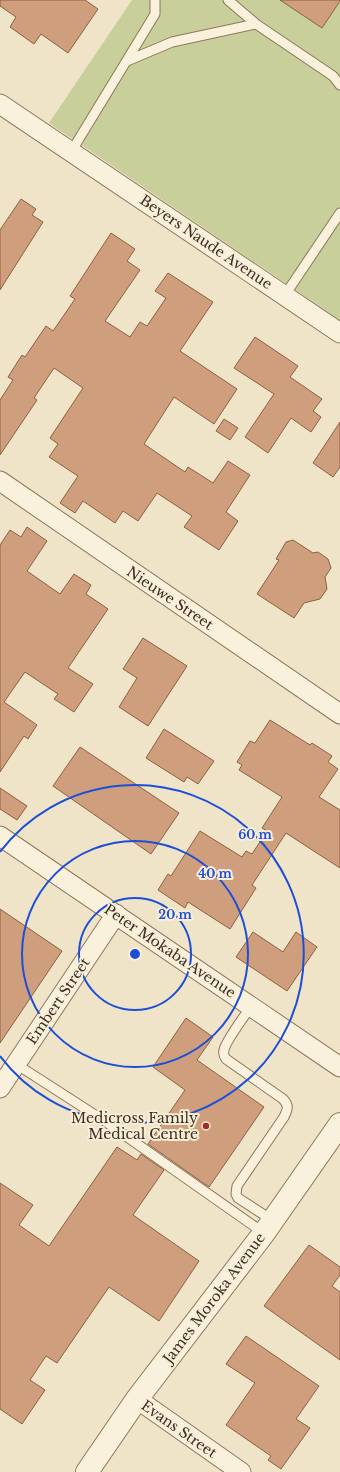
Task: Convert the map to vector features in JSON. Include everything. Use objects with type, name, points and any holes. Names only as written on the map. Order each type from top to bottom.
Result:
[{"type":"street","name":"Beyers Naude Avenue","points":[[0,104],[340,333]]},
{"type":"street","name":"Nieuwe Street","points":[[0,481],[340,714]]},
{"type":"street","name":"Peter Mokaba Avenue","points":[[0,836],[340,1067]]},
{"type":"street","name":"Embert Street","points":[[0,1088],[116,914]]},
{"type":"street","name":"James Moroka Avenue","points":[[86,1472],[137,1400],[268,1226],[340,1124]]},
{"type":"street","name":"Evans Street","points":[[137,1400],[241,1472]]},
{"type":"lane","points":[[71,152],[155,14],[155,0]]},
{"type":"lane","points":[[228,0],[256,24],[333,76],[340,84]]},
{"type":"lane","points":[[127,61],[172,42],[256,24]]},
{"type":"lane","points":[[285,295],[340,213]]},
{"type":"lane","points":[[251,1006],[227,1042],[224,1054],[226,1059],[283,1099],[287,1104],[288,1109],[284,1117],[236,1186],[236,1194],[238,1198],[268,1226]]},
{"type":"lane","points":[[16,1064],[268,1226]]},
{"type":"green space","points":[[132,0],[340,0],[340,320],[49,123]]},
{"type":"building","points":[[0,0],[85,0],[98,9],[68,53],[41,34],[34,44],[10,27],[16,17],[0,6]]},
{"type":"building","points":[[280,0],[340,0],[340,1],[322,28]]},
{"type":"building","points":[[21,199],[36,209],[32,215],[43,222],[0,290],[0,230]]},
{"type":"building","points":[[111,233],[135,249],[127,261],[140,270],[105,321],[130,337],[140,322],[147,326],[166,298],[155,291],[168,273],[213,302],[180,351],[237,389],[214,424],[174,397],[144,444],[185,472],[188,467],[213,483],[228,461],[250,475],[226,512],[238,521],[219,550],[184,527],[192,516],[157,493],[138,521],[123,511],[115,523],[83,501],[75,513],[60,503],[78,476],[49,457],[58,444],[50,438],[83,388],[54,368],[34,398],[37,400],[0,455],[0,400],[13,380],[8,377],[22,355],[25,357],[46,326],[53,331],[75,299],[70,296]]},
{"type":"building","points":[[255,337],[298,366],[290,377],[322,399],[313,411],[321,417],[311,432],[291,418],[268,453],[245,437],[274,394],[234,368]]},
{"type":"building","points":[[224,419],[238,428],[230,440],[216,431]]},
{"type":"building","points":[[340,422],[340,467],[333,477],[313,463]]},
{"type":"building","points":[[27,527],[47,541],[27,571],[60,594],[74,574],[91,585],[86,594],[108,609],[68,668],[93,684],[74,712],[54,699],[58,694],[25,672],[4,702],[37,725],[28,739],[24,736],[0,772],[0,545],[10,530],[21,537]]},
{"type":"building","points":[[293,540],[313,553],[318,552],[328,559],[331,568],[325,577],[327,589],[320,599],[304,603],[294,618],[257,594],[279,560],[276,559],[286,542]]},
{"type":"building","points":[[143,638],[187,666],[148,726],[119,707],[137,678],[123,669]]},
{"type":"building","points":[[270,720],[310,745],[312,743],[332,756],[328,762],[338,769],[319,797],[340,810],[340,868],[286,833],[252,885],[256,888],[230,929],[188,902],[185,908],[158,890],[168,874],[171,876],[200,831],[242,857],[246,851],[252,854],[267,831],[262,828],[282,797],[239,770],[242,765],[237,762],[250,741],[255,743]]},
{"type":"building","points":[[164,729],[214,761],[198,784],[187,777],[184,782],[146,758]]},
{"type":"building","points":[[80,747],[179,813],[151,854],[53,786]]},
{"type":"building","points":[[0,788],[27,806],[17,820],[0,809]]},
{"type":"building","points":[[0,909],[62,951],[0,1043]]},
{"type":"building","points":[[253,932],[283,952],[296,932],[317,947],[287,991],[236,957]]},
{"type":"building","name":"Medicross Family Medical Centre","points":[[186,1018],[213,1037],[197,1060],[264,1107],[209,1187],[148,1144],[185,1090],[153,1067]]},
{"type":"building","points":[[117,1147],[137,1160],[141,1154],[164,1170],[133,1215],[199,1261],[159,1321],[109,1287],[57,1363],[46,1356],[30,1380],[45,1390],[22,1424],[0,1409],[0,1183],[33,1205],[19,1225],[49,1246]]},
{"type":"building","points":[[309,1245],[340,1267],[340,1275],[332,1286],[340,1292],[340,1360],[264,1306]]},
{"type":"building","points":[[246,1336],[319,1386],[296,1419],[310,1428],[281,1469],[268,1460],[271,1456],[226,1425],[255,1383],[226,1364]]},
{"type":"place","name":"Medicross Family Medical Centre","points":[[206,1126]]}]
